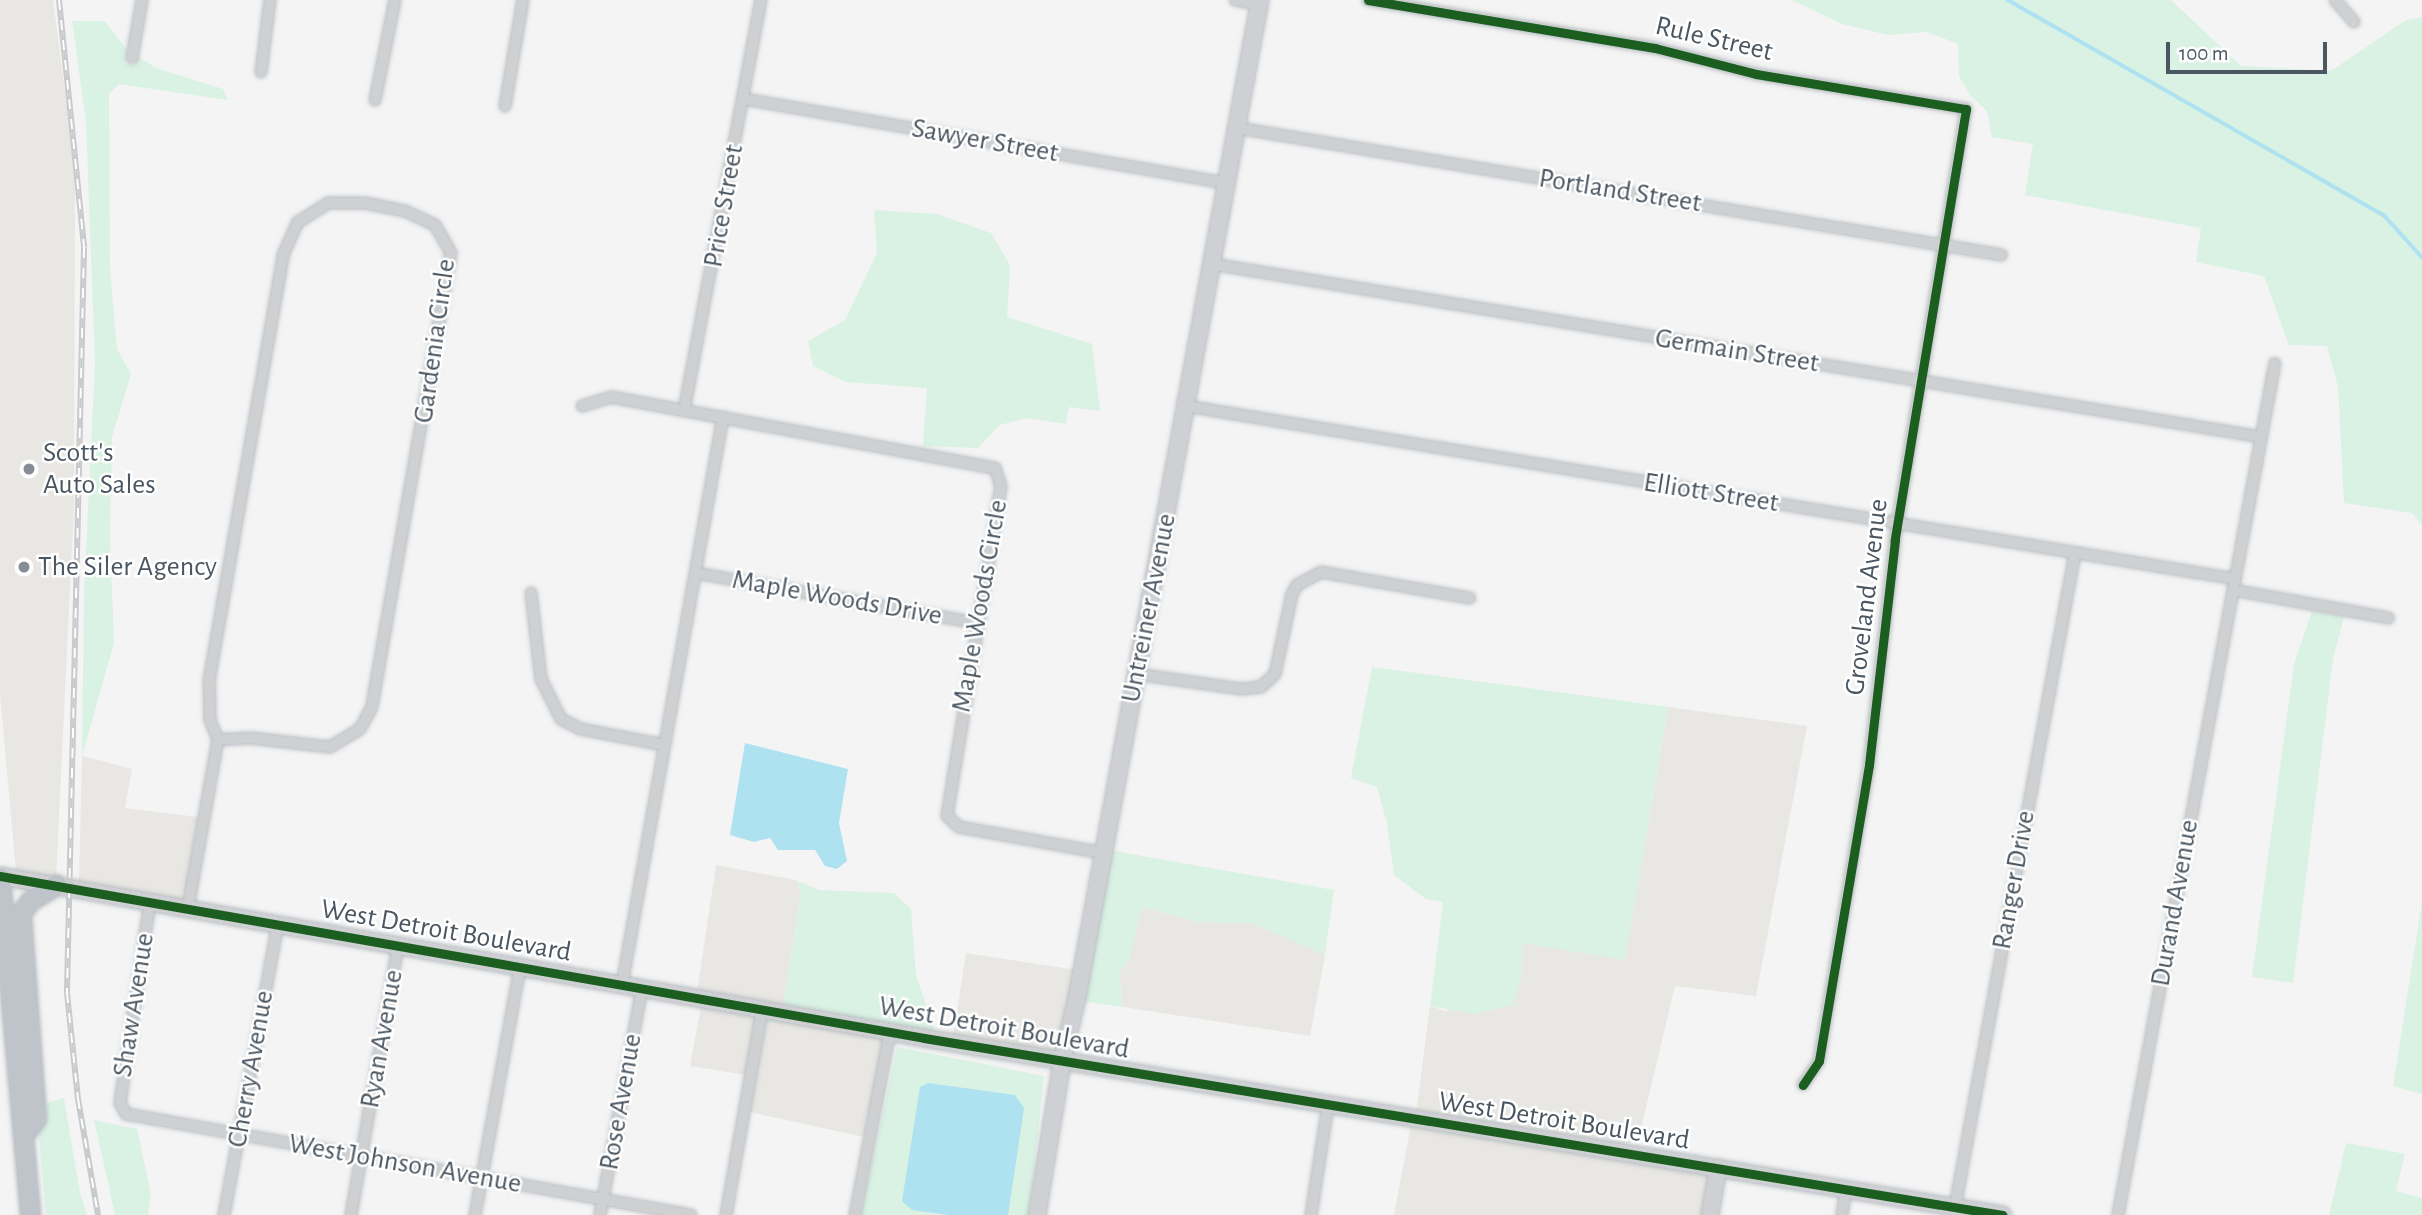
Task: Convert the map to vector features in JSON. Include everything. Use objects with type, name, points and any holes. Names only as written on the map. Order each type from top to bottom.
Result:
[{"type":"highway","points":[[0,877],[30,1215]]},
{"type":"highway","points":[[23,1136],[36,1119],[21,912],[30,901],[56,885]]},
{"type":"highway","points":[[0,1004],[5,1060],[19,1090]]},
{"type":"street","points":[[132,58],[142,0]]},
{"type":"street","points":[[261,72],[270,0]]},
{"type":"street","points":[[375,100],[395,0]]},
{"type":"street","points":[[505,106],[523,0]]},
{"type":"street","name":"Price Street","points":[[684,411],[761,0]]},
{"type":"street","points":[[1235,0],[1260,2]]},
{"type":"street","name":"Rule Street","points":[[1368,0],[1655,48],[1756,74],[1966,109]]},
{"type":"street","points":[[2335,0],[2354,22]]},
{"type":"street","name":"Untreiner Avenue","points":[[1037,1215],[1062,1062],[1260,2]]},
{"type":"street","name":"Sawyer Street","points":[[744,99],[1227,183]]},
{"type":"street","name":"Groveland Avenue","points":[[1803,1085],[1819,1061],[1870,755],[1898,523],[1966,109]]},
{"type":"street","name":"Portland Street","points":[[1237,128],[2002,255]]},
{"type":"street","name":"Gardenia Circle","points":[[188,908],[218,740],[211,720],[209,681],[286,245],[298,222],[328,203],[365,203],[405,211],[442,233],[452,265],[372,707],[360,730],[330,747],[251,738],[218,740]]},
{"type":"street","name":"Germain Street","points":[[1212,264],[2261,437]]},
{"type":"street","name":"Durand Avenue","points":[[2118,1215],[2276,363]]},
{"type":"street","name":"Maple Woods Circle","points":[[582,406],[611,397],[995,468],[1001,486],[947,816],[959,827],[1103,853]]},
{"type":"street","name":"Elliott Street","points":[[1186,406],[2075,553],[2388,618]]},
{"type":"street","points":[[622,985],[723,418]]},
{"type":"street","name":"Ranger Drive","points":[[1955,1207],[2075,553]]},
{"type":"street","points":[[1136,674],[1242,689],[1261,687],[1275,674],[1292,594],[1297,585],[1321,572],[1470,598]]},
{"type":"street","name":"Maple Woods Drive","points":[[696,573],[977,623]]},
{"type":"street","points":[[531,593],[541,679],[561,719],[581,729],[664,745]]},
{"type":"street","name":"West Detroit Boulevard","points":[[0,877],[1062,1062],[2003,1215]]},
{"type":"street","name":"Shaw Avenue","points":[[121,1108],[150,902]]},
{"type":"street","name":"Cherry Avenue","points":[[224,1215],[278,924]]},
{"type":"street","name":"Ryan Avenue","points":[[351,1215],[398,946]]},
{"type":"street","points":[[475,1215],[520,967]]},
{"type":"street","name":"Rose Avenue","points":[[600,1215],[642,989]]},
{"type":"street","points":[[726,1215],[762,1010]]},
{"type":"street","points":[[855,1215],[890,1032]]},
{"type":"street","points":[[1311,1215],[1328,1105]]},
{"type":"street","name":"West Johnson Avenue","points":[[121,1108],[132,1117],[691,1215]]},
{"type":"street","points":[[1710,1215],[1718,1168]]},
{"type":"street","points":[[1842,1215],[1846,1189]]},
{"type":"shaded area","points":[[0,0],[53,0],[75,169],[74,504],[56,879],[16,872],[0,694]]},
{"type":"shaded area","points":[[1668,707],[1807,726],[1756,996],[1675,986],[1642,1124],[1627,1147],[1416,1113],[1430,1006],[1445,1011],[1522,973],[1522,942],[1625,959]]},
{"type":"shaded area","points":[[82,756],[132,769],[125,808],[198,817],[184,901],[79,883]]},
{"type":"shaded area","points":[[716,865],[796,880],[801,892],[783,1008],[697,992]]},
{"type":"shaded area","points":[[1142,907],[1199,922],[1253,923],[1325,955],[1310,1036],[1123,1007],[1119,973],[1128,962]]},
{"type":"shaded area","points":[[966,953],[1077,970],[1058,1054],[953,1037]]},
{"type":"shaded area","points":[[701,1006],[756,1015],[746,1075],[690,1066]]},
{"type":"shaded area","points":[[767,1017],[884,1038],[864,1137],[750,1112]]},
{"type":"shaded area","points":[[1411,1125],[1711,1174],[1705,1215],[1394,1215]]},
{"type":"green space","points":[[1792,0],[2171,0],[2241,66],[2331,71],[2406,20],[2422,17],[2422,525],[2412,513],[2344,503],[2338,387],[2327,346],[2289,345],[2264,276],[2196,262],[2201,228],[2025,195],[2033,144],[1992,137],[1987,111],[1970,95],[1959,76],[1958,44],[1927,32],[1888,35],[1842,24]]},
{"type":"green space","points":[[72,21],[105,21],[127,50],[125,63],[135,65],[137,56],[156,68],[223,89],[228,100],[119,84],[109,94],[110,268],[117,349],[131,374],[112,437],[110,538],[114,643],[82,756],[84,593],[95,363],[86,122]]},
{"type":"green space","points":[[874,210],[937,214],[991,233],[1010,265],[1007,317],[1092,344],[1100,411],[1069,407],[1066,424],[1027,418],[1000,425],[978,448],[923,446],[927,388],[846,382],[813,366],[808,341],[845,320],[877,253]]},
{"type":"green space","points":[[2312,611],[2344,617],[2333,659],[2293,983],[2252,977],[2294,664]]},
{"type":"green space","points":[[1372,667],[1668,707],[1625,960],[1523,943],[1522,973],[1513,1005],[1475,1014],[1430,1006],[1443,902],[1426,899],[1394,875],[1387,823],[1377,787],[1351,778]]},
{"type":"green space","points":[[1109,850],[1334,890],[1325,955],[1253,923],[1199,922],[1142,907],[1128,962],[1119,973],[1123,1007],[1082,1001]]},
{"type":"green space","points":[[796,880],[819,890],[894,893],[911,909],[916,975],[936,1034],[783,1008],[801,892]]},
{"type":"green space","points":[[2422,902],[2422,1094],[2393,1086]]},
{"type":"green space","points":[[897,1047],[1044,1076],[1029,1215],[861,1215]]},
{"type":"green space","points":[[64,1098],[80,1193],[87,1215],[46,1215],[36,1106]]},
{"type":"green space","points":[[94,1120],[137,1129],[151,1195],[148,1215],[115,1215]]},
{"type":"green space","points":[[2346,1143],[2405,1154],[2396,1191],[2422,1198],[2422,1215],[2329,1215]]},
{"type":"water","points":[[745,743],[848,769],[839,823],[847,861],[837,869],[825,866],[815,850],[778,850],[770,838],[754,842],[730,835]]},
{"type":"water","points":[[928,1083],[1015,1095],[1024,1108],[1008,1215],[949,1215],[912,1210],[902,1201],[920,1087]]},
{"type":"waterway","points":[[2008,0],[2384,215],[2422,257]]},
{"type":"railway","points":[[59,0],[84,248],[67,993],[78,1099],[98,1215]]},
{"type":"cycle path","points":[[1368,0],[1655,48],[1756,74],[1966,109],[1895,540],[1869,765],[1819,1061],[1803,1085]]},
{"type":"cycle path","points":[[0,876],[924,1038],[2003,1215]]},
{"type":"place","name":"Scott's Auto Sales","points":[[29,469]]},
{"type":"place","name":"The Siler Agency","points":[[24,567]]}]
